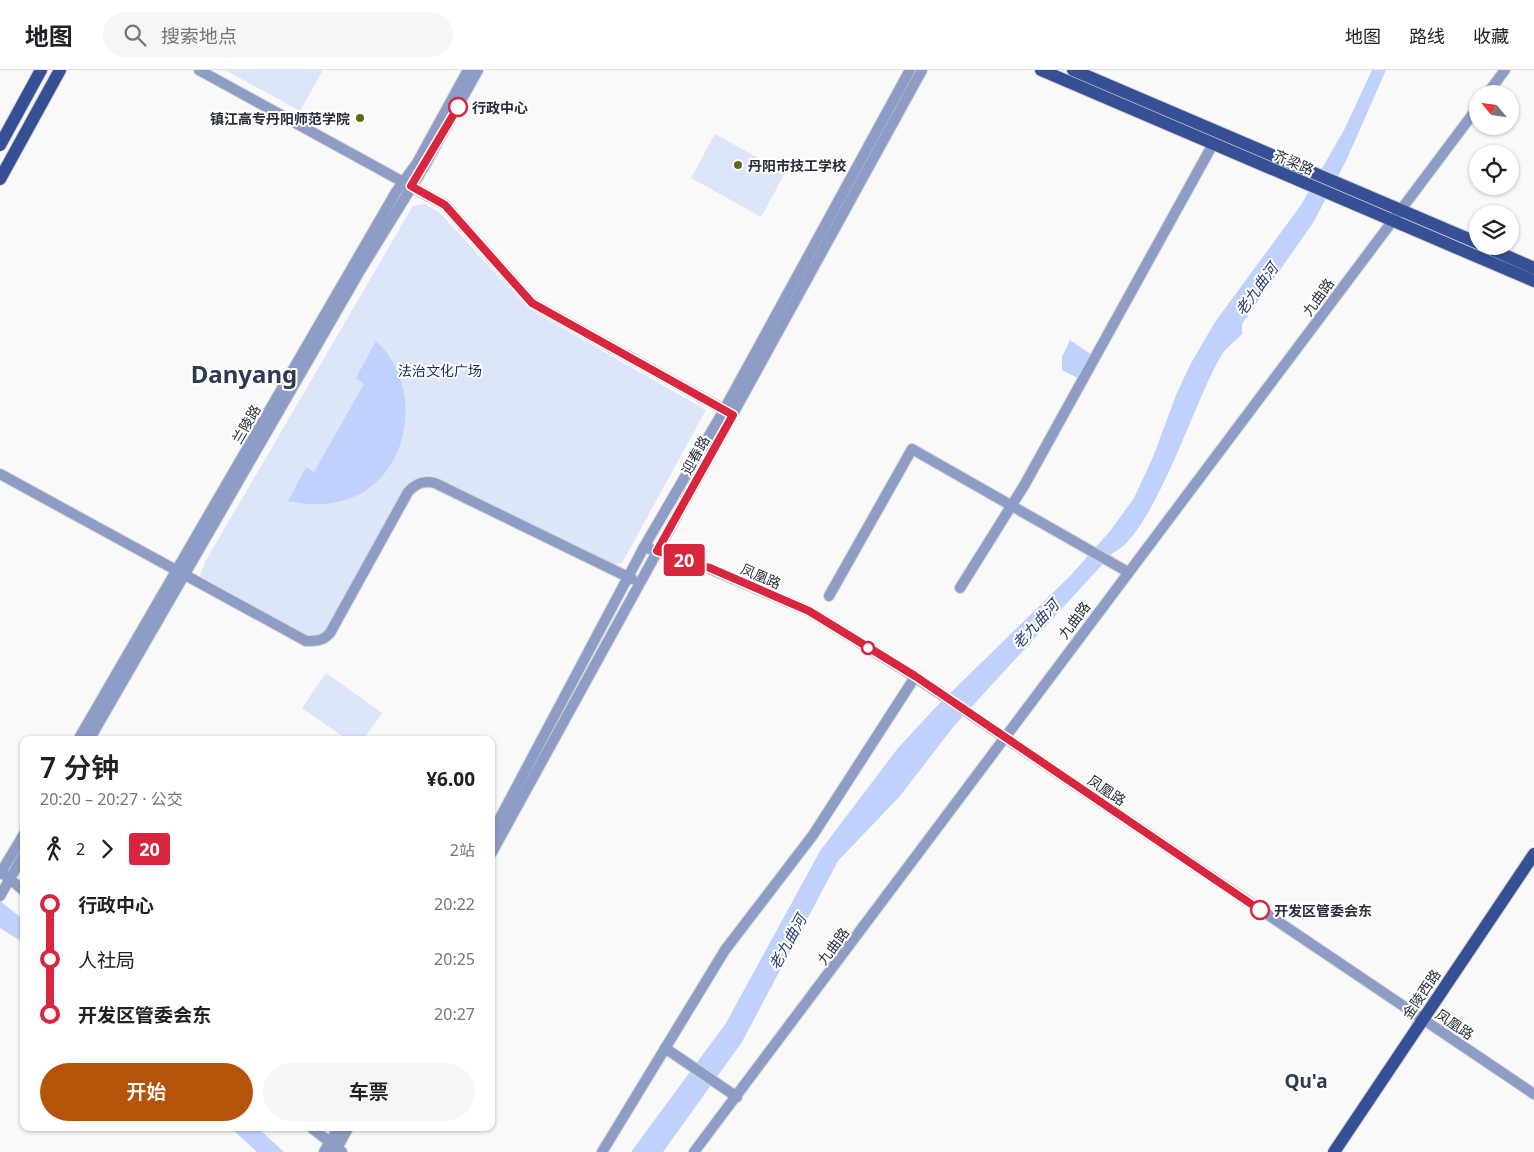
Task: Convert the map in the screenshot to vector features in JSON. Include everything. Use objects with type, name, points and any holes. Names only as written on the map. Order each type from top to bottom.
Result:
[{"type":"main road","points":[[0,145],[41,70]]},
{"type":"main road","points":[[0,179],[60,70]]},
{"type":"main road","name":"齐梁路","points":[[1041,70],[1146,108],[1396,215],[1534,281]]},
{"type":"main road","name":"齐梁路","points":[[1073,70],[1213,144],[1311,179]]},
{"type":"main road","name":"齐梁路","points":[[1396,215],[1469,240]]},
{"type":"main road","points":[[1504,255],[1534,268]]},
{"type":"main road","name":"金陵西路","points":[[1334,1152],[1534,854]]},
{"type":"street","points":[[199,70],[445,205],[532,303],[728,413]]},
{"type":"street","name":"兰陵路","points":[[80,736],[180,573],[407,184],[417,162],[468,70]]},
{"type":"street","name":"兰陵路","points":[[407,184],[424,168],[478,70]]},
{"type":"street","name":"迎春路","points":[[495,847],[657,551],[910,70]]},
{"type":"street","name":"迎春路","points":[[495,827],[627,576],[728,413],[922,70]]},
{"type":"street","points":[[1494,85],[1505,70]]},
{"type":"street","name":"九曲路","points":[[694,1152],[1469,118]]},
{"type":"street","points":[[960,588],[1010,504],[1025,484],[1213,144]]},
{"type":"street","points":[[829,596],[912,449],[1128,572]]},
{"type":"street","points":[[0,474],[296,637],[311,641],[325,638],[330,633],[408,492],[414,485],[428,481],[639,582]]},
{"type":"street","name":"凤凰路","points":[[644,547],[710,568],[809,611],[915,676],[1534,1094]]},
{"type":"street","name":"兰陵路","points":[[91,736],[180,573]]},
{"type":"street","points":[[602,1152],[725,950],[813,835],[915,676]]},
{"type":"street","points":[[0,895],[3,874],[20,842]]},
{"type":"street","points":[[3,874],[20,858]]},
{"type":"street","points":[[3,874],[20,888]]},
{"type":"street","points":[[665,1048],[718,1086],[737,1097]]},
{"type":"street","points":[[316,1131],[336,1148]]},
{"type":"street","points":[[336,1148],[338,1131]]},
{"type":"street","points":[[324,1152],[336,1148],[346,1131]]},
{"type":"green space","points":[[225,70],[323,70],[300,111]]},
{"type":"green space","points":[[715,134],[785,173],[761,217],[691,178]]},
{"type":"green space","name":"法治文化广场","points":[[425,204],[440,213],[529,309],[706,410],[622,563],[613,564],[432,475],[427,476],[416,480],[404,490],[327,629],[318,636],[309,637],[200,576],[205,562],[413,206]]},
{"type":"green space","points":[[326,673],[382,713],[366,736],[342,736],[302,708]]},
{"type":"water","name":"老九曲河","points":[[1372,70],[1386,70],[1346,161],[1313,223],[1242,324],[1242,334],[1221,356],[1173,464],[1144,520],[1128,541],[1113,553],[954,726],[900,796],[838,861],[742,1042],[663,1152],[631,1152],[726,1023],[820,851],[898,748],[934,709],[1071,575],[1110,531],[1134,498],[1153,457],[1176,395],[1190,365],[1215,322],[1301,205],[1344,130]]},
{"type":"water","points":[[1070,340],[1092,355],[1080,379],[1062,370],[1062,357]]},
{"type":"water","points":[[376,341],[390,357],[399,376],[405,397],[405,419],[402,440],[394,460],[382,477],[356,496],[328,504],[288,501],[306,467],[314,472],[364,384],[356,378]]},
{"type":"water","points":[[0,901],[20,917],[20,940],[0,928]]},
{"type":"water","points":[[234,1131],[261,1131],[284,1152],[257,1152]]},
{"type":"bus line","name":"20","points":[[458,107],[424,168],[411,186],[445,205],[532,303],[733,415],[657,551],[710,568],[809,611],[915,676],[1260,910]]},
{"type":"place","name":"行政中心","points":[[458,107]]},
{"type":"place","name":"镇江高专丹阳师范学院","points":[[360,118]]},
{"type":"place","name":"丹阳市技工学校","points":[[738,165]]},
{"type":"place","name":"开发区管委会东","points":[[1260,910]]},
{"type":"district","name":"Danyang","points":[[244,373]]},
{"type":"district","name":"Qu'a","points":[[1306,1081]]}]
